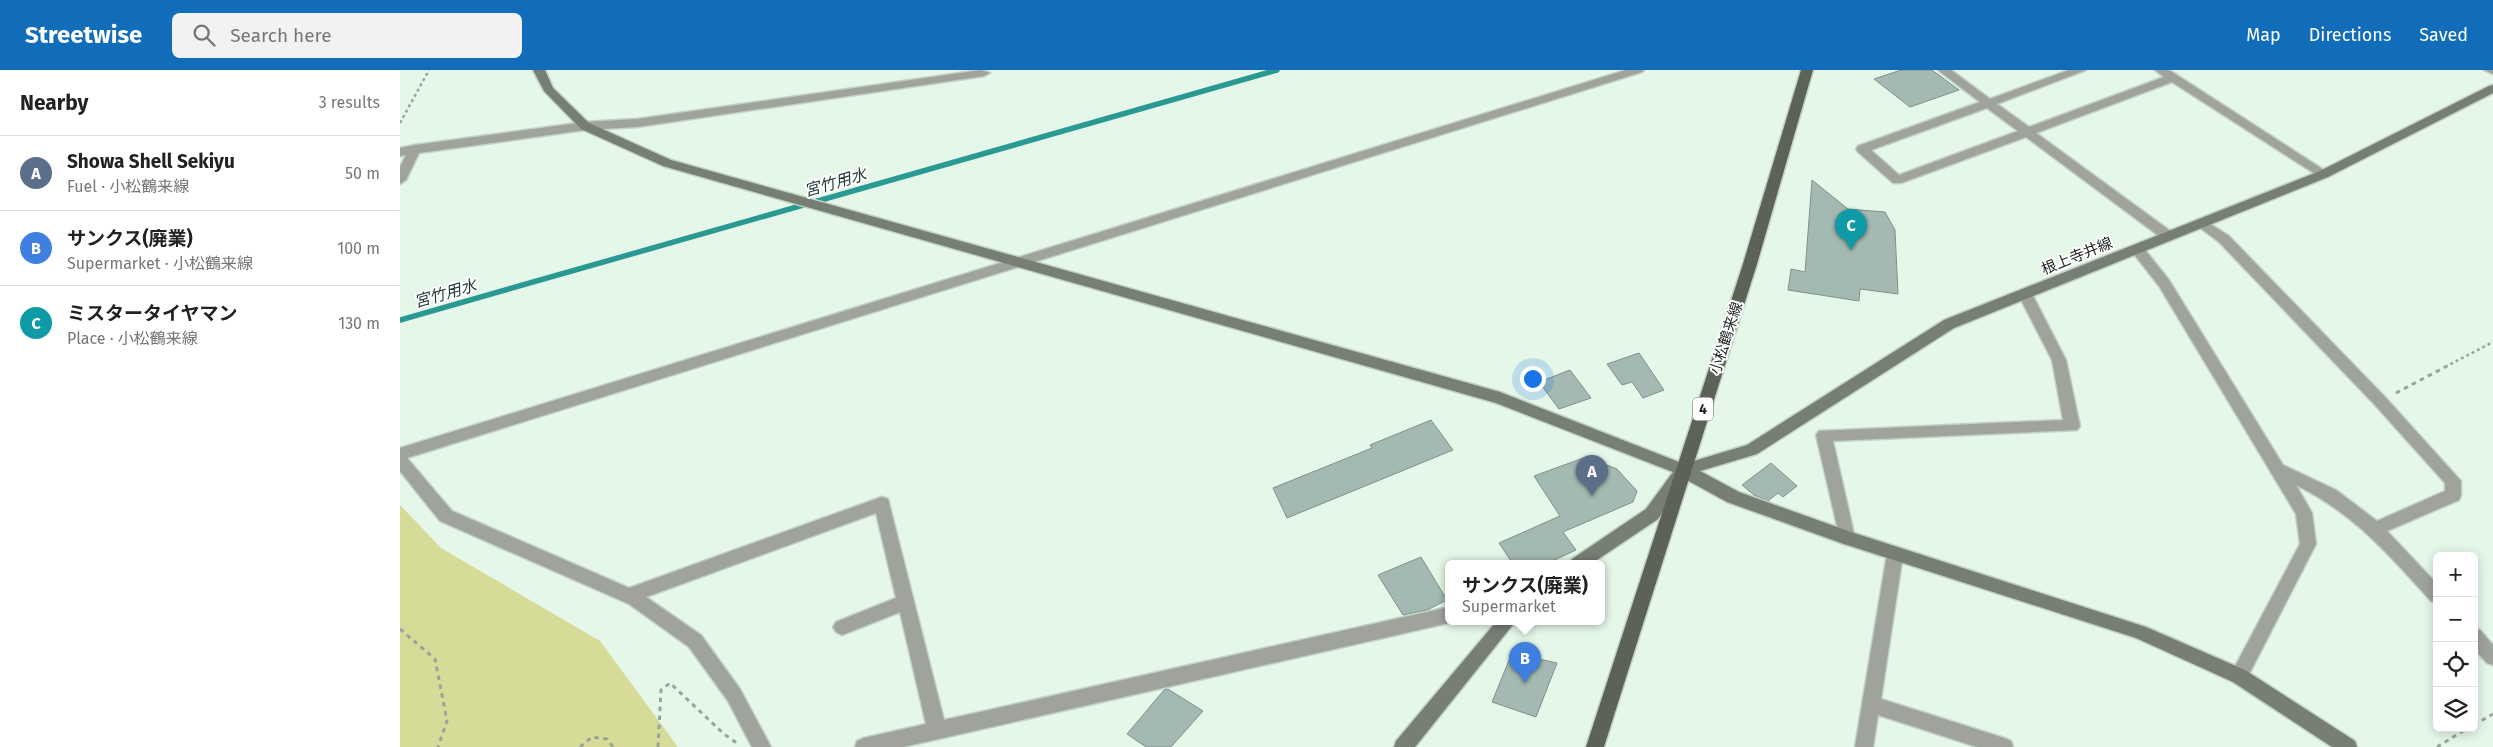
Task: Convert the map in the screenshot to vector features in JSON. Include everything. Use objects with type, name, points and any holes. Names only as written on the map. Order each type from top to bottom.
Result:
[{"type":"main road","name":"小松鶴来線","points":[[1595,747],[1750,264],[1807,70]]},
{"type":"street","points":[[539,70],[548,90],[586,126],[667,163],[1500,398],[1639,451],[1683,470],[1733,497],[1894,554],[1989,582],[2140,632],[2239,676],[2348,747]]},
{"type":"street","points":[[400,454],[1638,70]]},
{"type":"street","points":[[1944,70],[2168,236]]},
{"type":"street","points":[[2080,70],[1991,104],[1862,149],[1897,180],[2173,78]]},
{"type":"street","points":[[2161,70],[2324,174]]},
{"type":"street","points":[[400,152],[586,126],[638,123],[984,73]]},
{"type":"street","name":"根上寺井線","points":[[1683,470],[1752,450],[1949,324],[2168,236],[2204,224],[2324,174],[2493,88]]},
{"type":"street","points":[[400,180],[415,149]]},
{"type":"street","points":[[2204,224],[2224,239],[2453,481],[2453,495],[2375,529]]},
{"type":"street","points":[[2137,249],[2164,283],[2304,513],[2308,544],[2239,676]]},
{"type":"street","points":[[1847,538],[1824,435],[2072,426],[2059,360],[2025,294]]},
{"type":"street","points":[[400,460],[446,516],[628,596],[695,642],[734,695],[762,747]]},
{"type":"street","points":[[1584,560],[1652,514],[1683,470]]},
{"type":"street","points":[[2279,470],[2330,495],[2375,529],[2433,592]]},
{"type":"street","points":[[628,596],[882,504],[937,730]]},
{"type":"street","points":[[1864,747],[1894,554]]},
{"type":"street","points":[[842,627],[906,602]]},
{"type":"street","points":[[864,747],[1445,616]]},
{"type":"street","points":[[1403,747],[1504,625]]},
{"type":"street","points":[[2478,640],[2493,657]]},
{"type":"street","points":[[1870,704],[2004,747]]},
{"type":"path","points":[[400,123],[429,70]]},
{"type":"path","points":[[2380,402],[2493,342]]},
{"type":"path","points":[[400,629],[435,659],[447,721],[438,747]]},
{"type":"path","points":[[658,747],[661,690],[670,683],[724,734],[742,747]]},
{"type":"path","points":[[2478,723],[2493,714]]},
{"type":"path","points":[[2437,747],[2461,732]]},
{"type":"path","points":[[580,747],[592,737],[608,739],[613,747]]},
{"type":"green space","points":[[400,505],[441,548],[600,641],[678,747],[400,747]]},
{"type":"building","points":[[1901,70],[1932,70],[1959,90],[1910,107],[1874,79]]},
{"type":"building","points":[[1812,180],[1848,209],[1885,212],[1895,230],[1898,294],[1860,289],[1859,301],[1788,290],[1791,269],[1805,272]]},
{"type":"building","points":[[1639,353],[1664,390],[1643,398],[1632,382],[1622,385],[1607,364]]},
{"type":"building","points":[[1570,370],[1591,398],[1559,409],[1539,382]]},
{"type":"building","points":[[1431,420],[1453,450],[1287,518],[1273,488],[1372,448],[1370,445]]},
{"type":"building","points":[[1586,457],[1617,469],[1637,491],[1633,502],[1563,532],[1576,550],[1555,560],[1510,560],[1499,543],[1560,516],[1534,476]]},
{"type":"building","points":[[1771,463],[1797,486],[1783,497],[1778,493],[1768,501],[1754,495],[1742,485]]},
{"type":"building","points":[[1421,557],[1445,597],[1445,601],[1427,610],[1403,615],[1378,575]]},
{"type":"building","points":[[1512,653],[1557,663],[1536,717],[1492,702]]},
{"type":"building","points":[[1168,689],[1203,711],[1171,747],[1146,747],[1127,734],[1164,690]]},
{"type":"waterway","name":"宮竹用水","points":[[400,320],[1277,70]]},
{"type":"place","name":"ミスタータイヤマン","points":[[1851,250]]},
{"type":"place","name":"Showa Shell Sekiyu","points":[[1592,496]]},
{"type":"place","name":"サンクス(廃業)","points":[[1525,683]]}]
